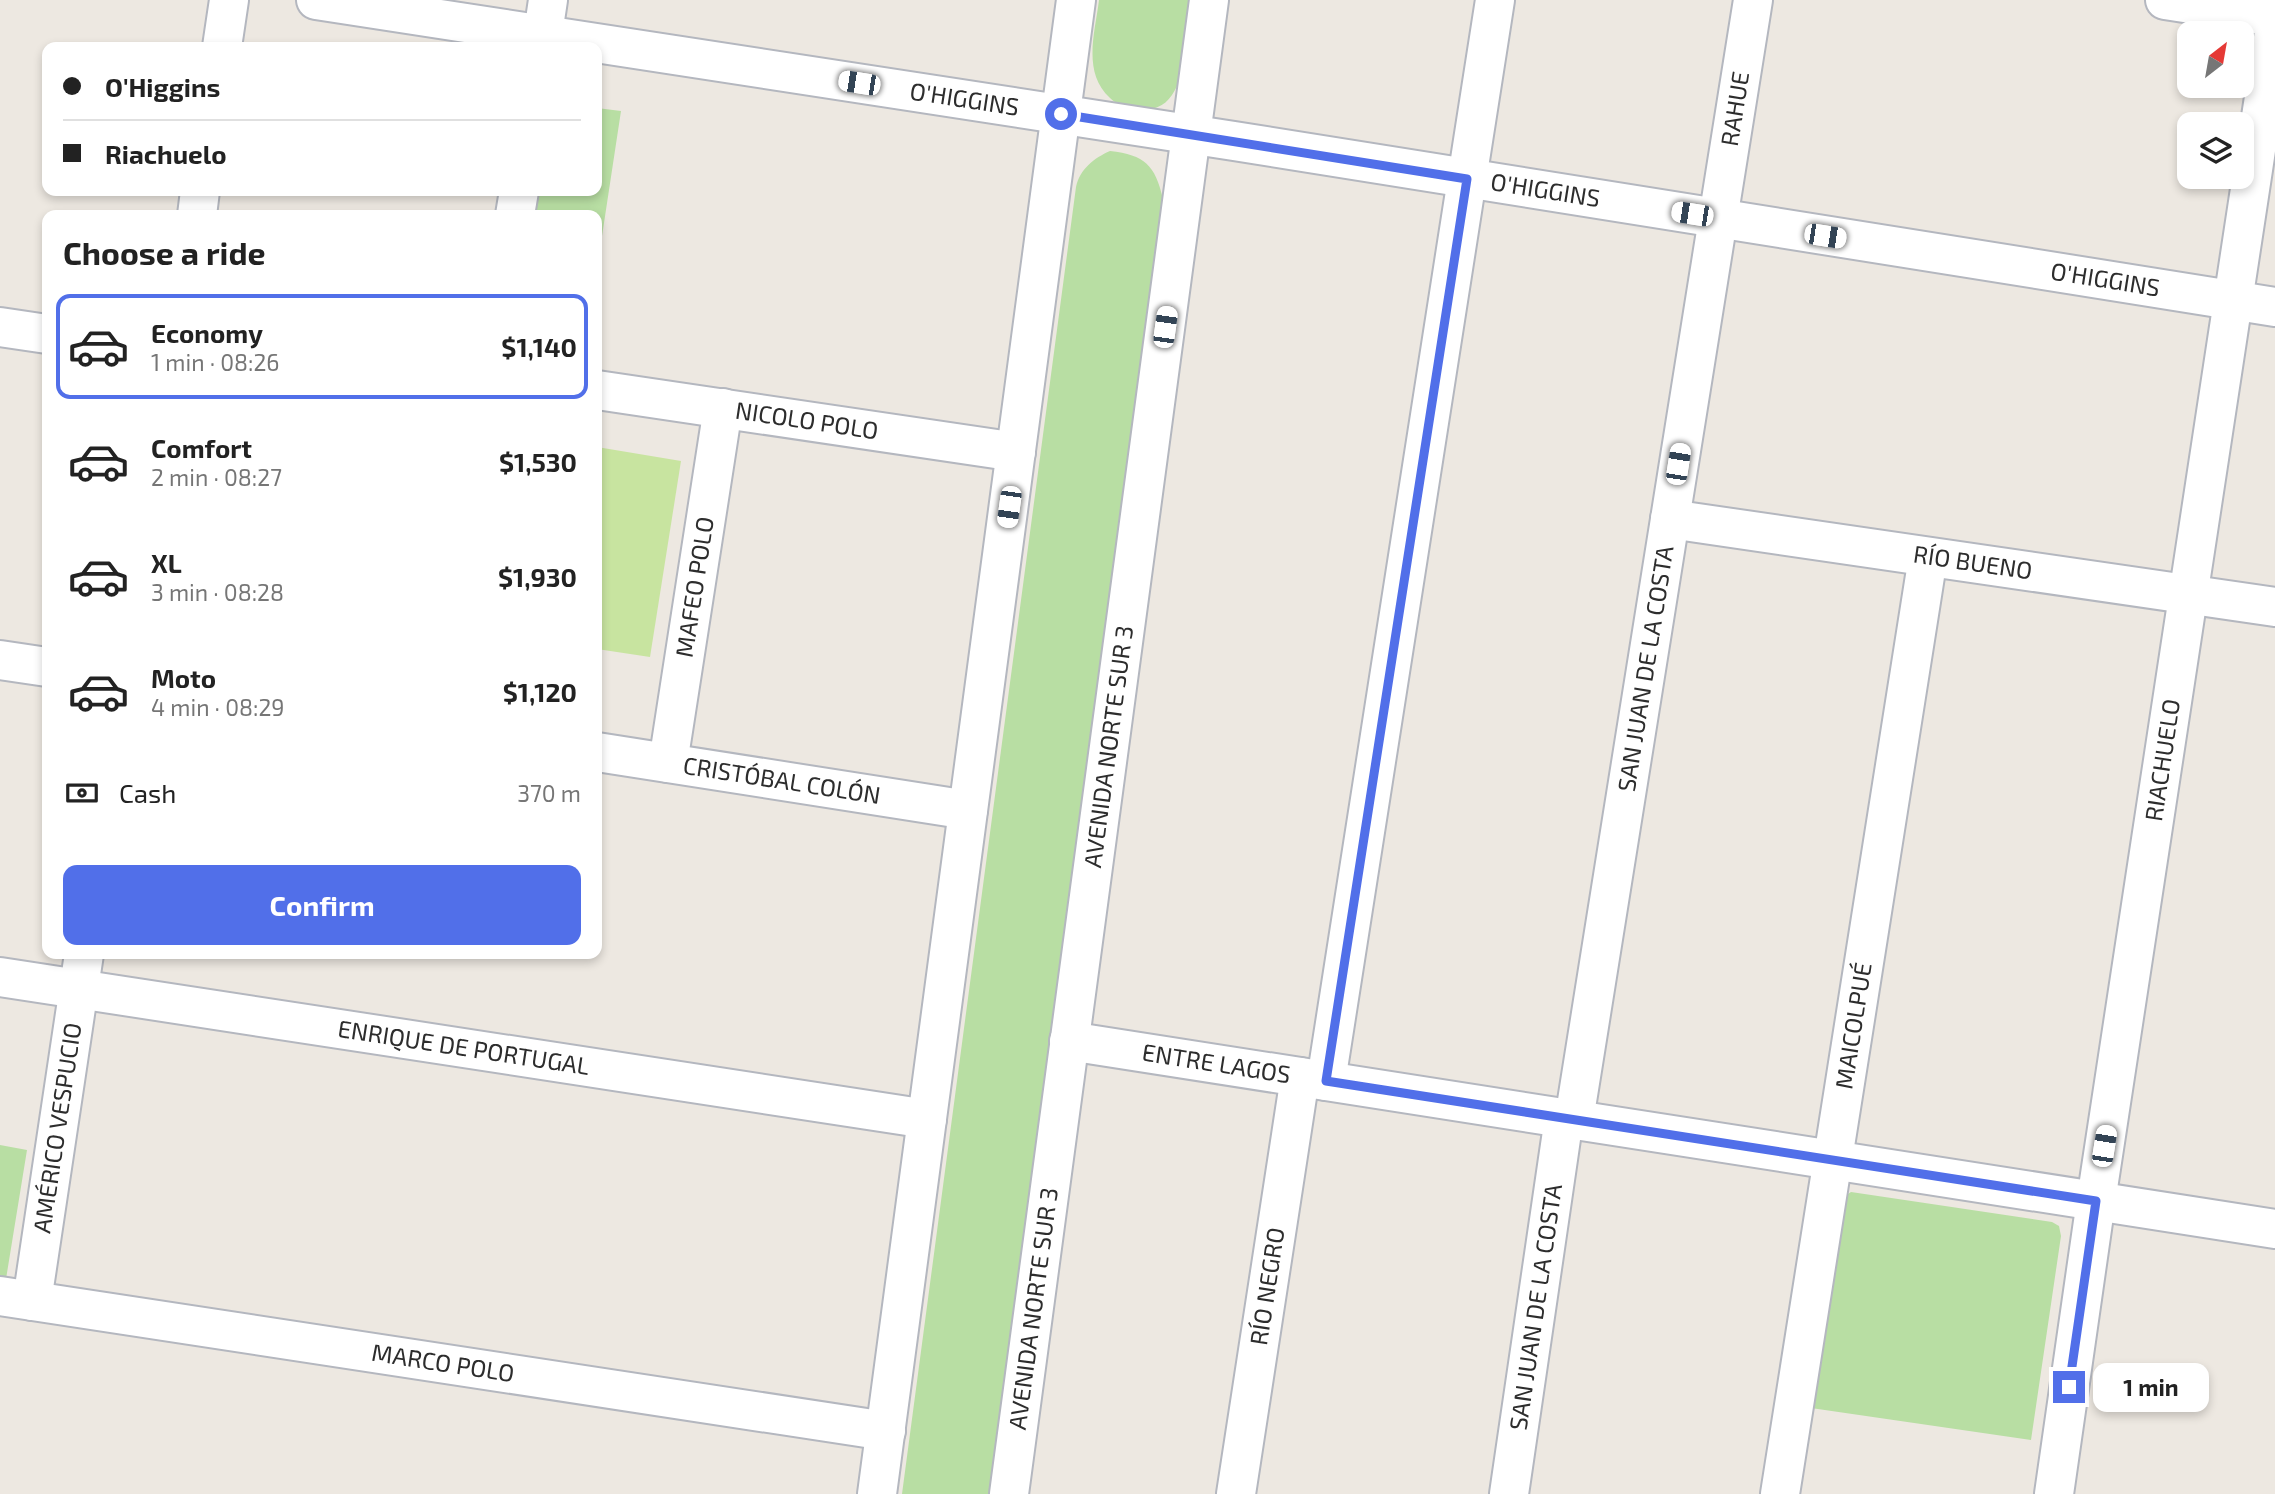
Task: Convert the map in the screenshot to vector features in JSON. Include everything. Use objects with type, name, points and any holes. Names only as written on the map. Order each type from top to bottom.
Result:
[{"type":"street","points":[[223,42],[229,0]]},
{"type":"street","name":"O'HIGGINS","points":[[316,0],[544,27],[1061,114],[2275,307]]},
{"type":"street","points":[[877,1494],[1076,0]]},
{"type":"street","name":"AVENIDA NORTE SUR 3","points":[[1009,1494],[1209,0]]},
{"type":"street","name":"RÍO NEGRO","points":[[1236,1494],[1313,1079],[1467,179],[1495,0]]},
{"type":"street","name":"RAHUE","points":[[1717,218],[1753,0]]},
{"type":"street","points":[[2165,0],[2275,17]]},
{"type":"street","name":"RIACHUELO","points":[[2054,1494],[2275,25]]},
{"type":"street","name":"SAN JUAN DE LA COSTA","points":[[1508,1494],[1670,519],[1717,218]]},
{"type":"street","points":[[0,327],[42,333]]},
{"type":"street","name":"NICOLO POLO","points":[[602,391],[1016,452]]},
{"type":"street","name":"MAFEO POLO","points":[[668,763],[723,408]]},
{"type":"street","name":"RÍO BUENO","points":[[1670,519],[2275,607]]},
{"type":"street","name":"MAICOLPUÉ","points":[[1780,1494],[1928,557]]},
{"type":"street","points":[[0,660],[42,666]]},
{"type":"street","name":"CRISTÓBAL COLÓN","points":[[602,753],[968,810]]},
{"type":"street","name":"ENRIQUE DE PORTUGAL","points":[[0,977],[82,971],[927,1119]]},
{"type":"street","name":"AMÉRICO VESPUCIO","points":[[16,1298],[82,971]]},
{"type":"street","name":"ENTRE LAGOS","points":[[1069,1041],[2275,1229]]},
{"type":"street","name":"MARCO POLO","points":[[16,1298],[886,1431]]},
{"type":"green space","points":[[1099,0],[1191,0],[1181,75],[1172,95],[1162,105],[1144,110],[1127,108],[1119,105],[1101,88],[1092,52]]},
{"type":"green space","points":[[602,109],[621,111],[602,236],[602,210],[528,210],[530,196],[602,196]]},
{"type":"green space","points":[[1110,151],[1132,155],[1147,164],[1156,178],[1163,199],[992,1494],[902,1494],[1076,187],[1088,165]]},
{"type":"green space","points":[[602,448],[681,461],[650,657],[602,650]]},
{"type":"green space","points":[[0,1145],[27,1150],[6,1279],[0,1278]]},
{"type":"green space","points":[[1851,1192],[2052,1222],[2059,1226],[2061,1236],[2031,1440],[1811,1408],[1845,1196]]},
{"type":"route","points":[[1061,114],[1467,179],[1326,1081],[2096,1201],[2069,1387]]}]
